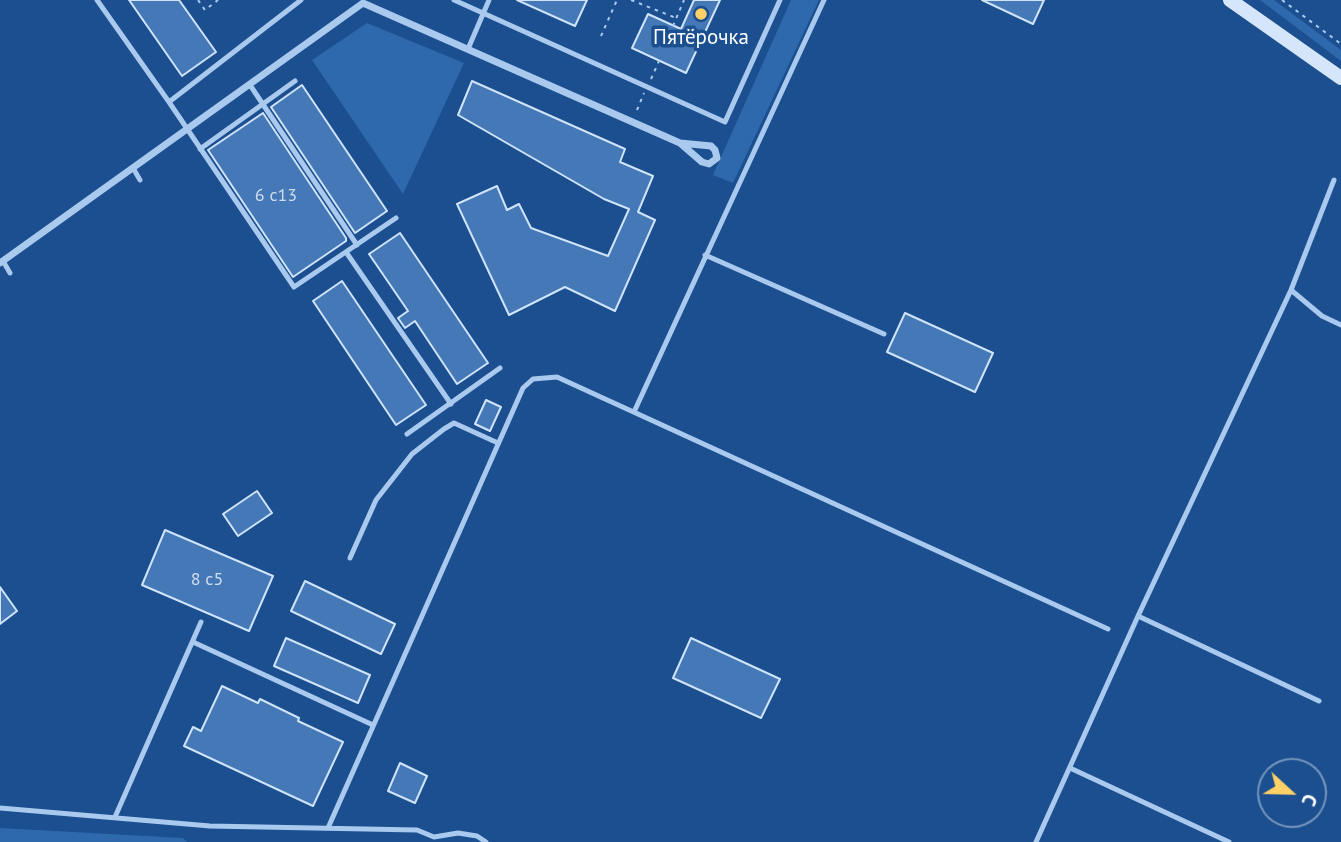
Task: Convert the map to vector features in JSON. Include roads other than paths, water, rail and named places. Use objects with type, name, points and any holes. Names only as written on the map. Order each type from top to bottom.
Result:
[{"type":"main road","points":[[1230,0],[1341,78]]},
{"type":"street","points":[[1,262],[363,3],[680,143],[702,162],[709,164],[717,159],[715,149],[711,146],[680,143]]},
{"type":"lane","points":[[97,0],[294,287],[396,218]]},
{"type":"lane","points":[[169,102],[301,0]]},
{"type":"lane","points":[[454,0],[725,122],[780,0]]},
{"type":"lane","points":[[468,49],[489,0]]},
{"type":"lane","points":[[635,412],[824,0]]},
{"type":"lane","points":[[200,149],[295,81]]},
{"type":"lane","points":[[250,85],[357,244]]},
{"type":"lane","points":[[132,168],[140,180]]},
{"type":"lane","points":[[1036,842],[1138,616],[1291,290],[1334,180]]},
{"type":"lane","points":[[346,252],[451,404]]},
{"type":"lane","points":[[705,255],[884,334]]},
{"type":"lane","points":[[1,262],[10,273]]},
{"type":"lane","points":[[1291,290],[1322,316],[1341,325]]},
{"type":"lane","points":[[407,434],[500,368]]},
{"type":"lane","points":[[328,828],[523,388],[533,379],[557,377],[1108,628]]},
{"type":"lane","points":[[350,558],[376,500],[412,454],[444,429],[454,423],[498,443]]},
{"type":"lane","points":[[1138,616],[1319,701]]},
{"type":"lane","points":[[116,817],[201,622]]},
{"type":"lane","points":[[193,642],[373,725]]},
{"type":"lane","points":[[1070,768],[1229,842]]},
{"type":"lane","points":[[0,808],[210,826],[417,830],[434,836],[458,833],[477,836],[486,842]]},
{"type":"place","name":"Пятёрочка","points":[[701,14]]}]
